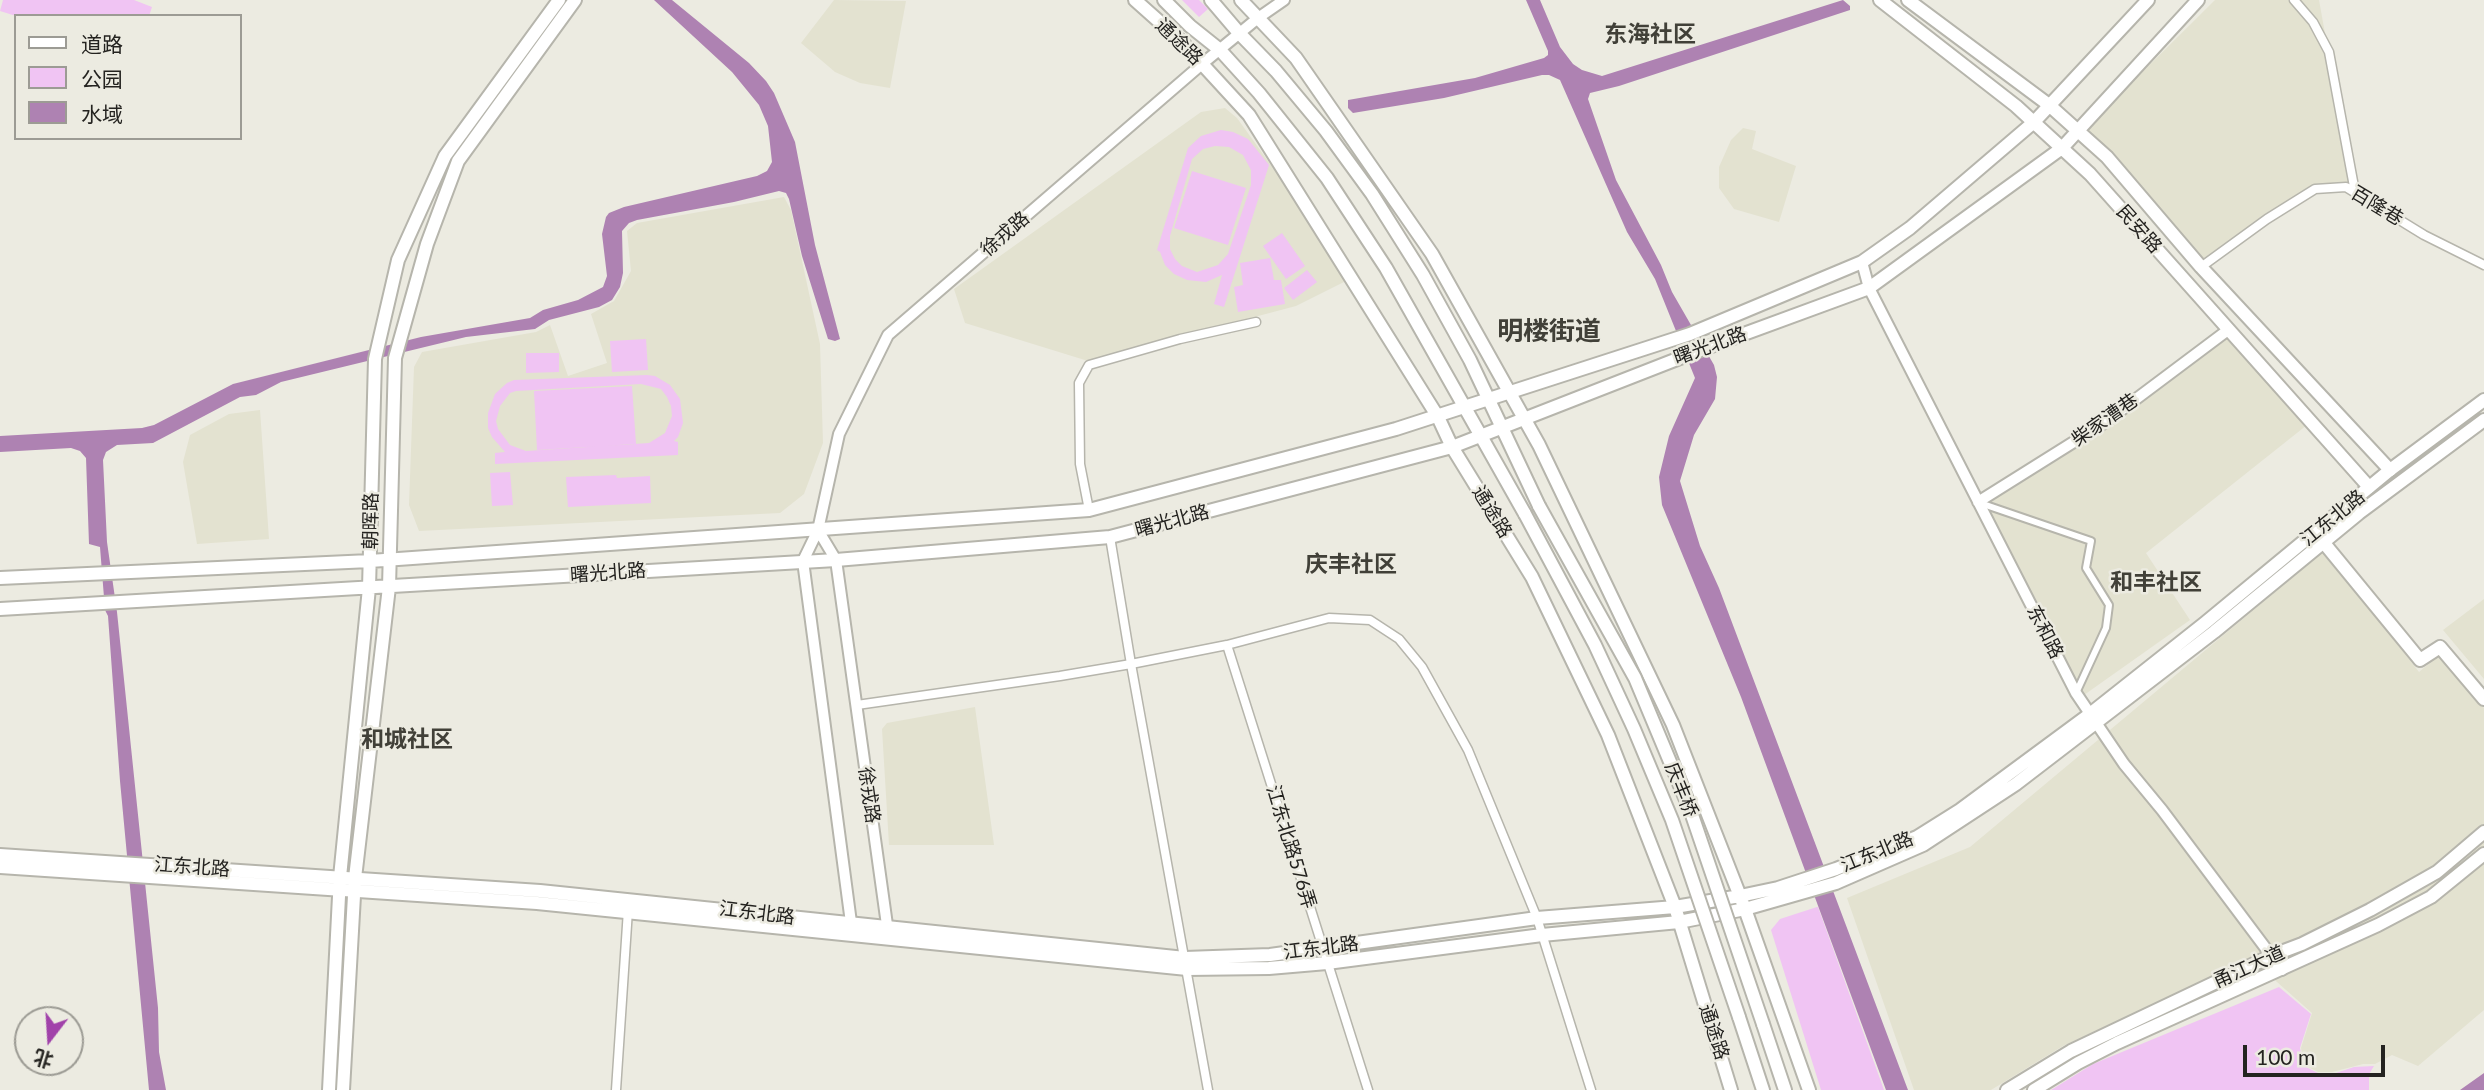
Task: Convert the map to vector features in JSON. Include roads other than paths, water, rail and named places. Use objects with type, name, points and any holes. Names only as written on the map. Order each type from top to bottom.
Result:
[{"type":"main road","name":"朝晖路","points":[[330,1090],[339,883],[369,588],[376,352],[398,260],[445,156],[559,0]]},
{"type":"main road","name":"朝晖路","points":[[344,1090],[354,884],[389,587],[395,358],[427,244],[458,160],[575,0]]},
{"type":"main road","name":"通途路","points":[[1135,0],[1181,41],[1249,115],[1438,417],[1452,447],[1535,584],[1608,735],[1675,907],[1731,1090]]},
{"type":"main road","name":"通途路","points":[[1164,0],[1220,50],[1259,93],[1327,178],[1386,268],[1525,514]]},
{"type":"main road","points":[[1211,0],[1318,121],[1372,194],[1423,275],[1470,360],[1502,427]]},
{"type":"main road","points":[[1241,0],[1296,58],[1432,254],[1539,445],[1673,725],[1742,903],[1809,1090]]},
{"type":"main road","name":"民安路","points":[[1880,0],[2034,122],[2090,174],[2369,487]]},
{"type":"main road","name":"民安路","points":[[1908,0],[2049,105],[2107,157],[2201,267],[2390,470]]},
{"type":"main road","name":"曙光北路","points":[[0,578],[370,561],[1089,510],[1438,417],[1690,334],[1862,262],[1910,228],[2034,122],[2148,0]]},
{"type":"main road","name":"曙光北路","points":[[0,610],[836,559],[1110,537],[1452,447],[1676,359],[1868,288],[2062,148],[2198,0]]},
{"type":"main road","name":"江东北路","points":[[0,867],[109,869],[142,863],[339,883],[629,905],[1186,964],[1269,968],[1542,935],[1679,922],[1781,893],[1836,883],[1923,845],[2016,783],[2369,487],[2484,400]]},
{"type":"main road","name":"江东北路","points":[[1781,893],[1917,837],[1960,810],[2093,719],[2484,420]]},
{"type":"main road","name":"庆丰桥","points":[[1502,427],[1539,506],[1640,690],[1691,812],[1785,1090]]},
{"type":"main road","name":"庆丰桥","points":[[1525,514],[1595,645],[1672,820],[1763,1090]]},
{"type":"main road","points":[[2324,543],[2420,660],[2440,647],[2484,699]]},
{"type":"main road","name":"甬江大道","points":[[2007,1090],[2071,1051],[2370,910],[2437,872],[2484,832]]},
{"type":"main road","name":"甬江大道","points":[[2034,1090],[2117,1043],[2378,925],[2431,897],[2484,854]]},
{"type":"main road","name":"江东北路","points":[[0,855],[151,877],[339,883]]},
{"type":"main road","name":"江东北路","points":[[1186,964],[1537,918],[1742,903]]},
{"type":"street","name":"徐戎路","points":[[852,930],[803,561],[818,530],[838,434],[888,335],[1202,64],[1284,0]]},
{"type":"street","points":[[2294,0],[2313,22],[2329,52],[2355,192]]},
{"type":"street","name":"百隆巷","points":[[2201,267],[2267,219],[2315,189],[2346,187],[2424,235],[2484,265]]},
{"type":"street","name":"东和路","points":[[1862,262],[1868,288],[2076,693],[2124,764],[2282,970]]},
{"type":"street","points":[[1089,510],[1080,464],[1079,383],[1090,365],[1180,339],[1256,322]]},
{"type":"street","name":"柴家漕巷","points":[[1978,502],[2104,423],[2228,330]]},
{"type":"street","points":[[1978,502],[2091,541],[2086,568],[2109,605],[2106,628],[2076,693]]},
{"type":"street","name":"徐戎路","points":[[818,530],[836,559],[889,933]]},
{"type":"street","points":[[1110,537],[1130,664],[1208,1090]]},
{"type":"street","points":[[857,705],[1130,664],[1227,645],[1329,618],[1370,620],[1399,639],[1422,667],[1468,750],[1537,918],[1591,1090]]},
{"type":"street","name":"江东北路576弄","points":[[1227,645],[1368,1090]]},
{"type":"street","points":[[616,1090],[629,905]]},
{"type":"water","points":[[654,0],[672,0],[749,63],[774,93],[795,142],[815,245],[840,339],[828,339],[802,256],[789,199],[786,193],[779,191],[629,223],[622,231],[623,273],[620,287],[612,300],[599,307],[549,320],[535,329],[466,337],[281,382],[256,395],[240,397],[153,443],[117,445],[106,452],[103,460],[107,542],[117,612],[158,1008],[159,1052],[166,1090],[149,1090],[120,781],[108,616],[105,610],[100,547],[89,544],[86,458],[80,451],[71,448],[0,452],[0,436],[142,428],[154,425],[233,384],[421,337],[530,318],[543,310],[578,300],[603,287],[607,276],[602,234],[609,213],[624,207],[757,176],[767,171],[772,162],[768,126],[759,105],[732,72]]},
{"type":"water","points":[[1526,0],[1540,0],[1560,47],[1573,64],[1582,70],[1602,76],[1843,0],[1850,6],[1850,10],[1619,86],[1590,93],[1588,99],[1616,180],[1661,265],[1672,292],[1714,365],[1717,377],[1715,399],[1694,435],[1680,481],[1700,546],[1719,588],[1908,1090],[1886,1090],[1741,697],[1662,505],[1659,477],[1669,436],[1695,378],[1655,279],[1627,232],[1560,80],[1542,75],[1444,98],[1353,113],[1348,108],[1348,100],[1475,78],[1544,58],[1548,51]]},
{"type":"water","points":[[2484,1073],[2484,1090],[2460,1090]]},
{"type":"district","name":"东海社区","points":[[1650,35]]},
{"type":"district","name":"明楼街道","points":[[1549,332]]},
{"type":"district","name":"庆丰社区","points":[[1351,565]]},
{"type":"district","name":"和丰社区","points":[[2156,583]]},
{"type":"district","name":"和城社区","points":[[407,740]]}]
